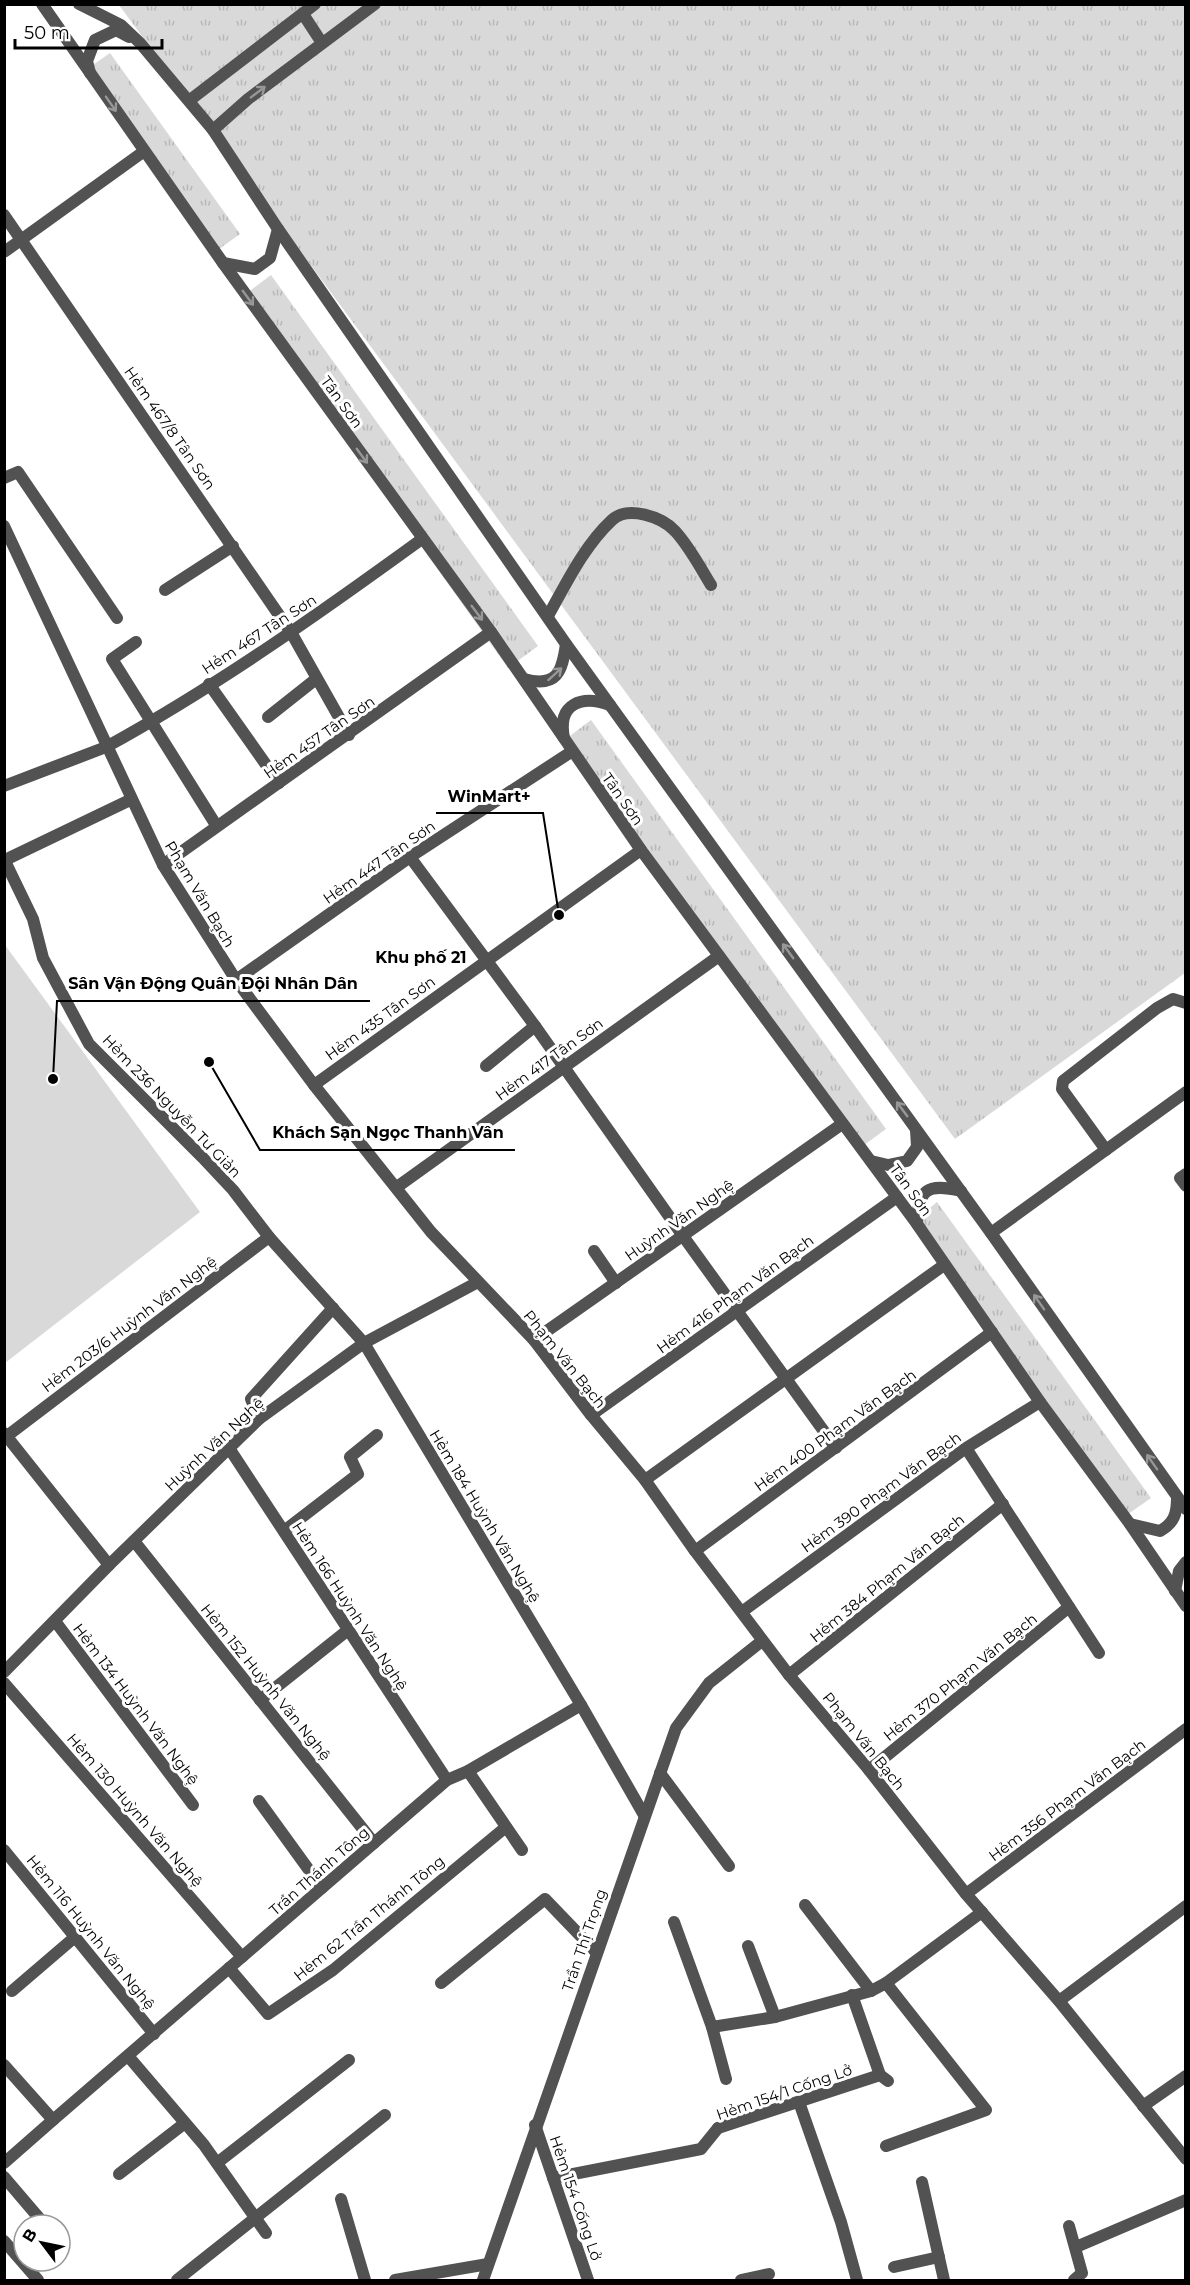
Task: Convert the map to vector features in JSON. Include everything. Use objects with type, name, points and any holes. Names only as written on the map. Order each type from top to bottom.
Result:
[{"type":"street","name":"Tân Sơn","points":[[42,4],[223,263],[491,632],[640,850],[842,1124],[872,1161],[1040,1402],[1130,1524],[1185,1606]]},
{"type":"street","points":[[79,4],[121,25],[190,100],[213,130],[278,229],[566,644],[961,1191],[1185,1509]]},
{"type":"street","points":[[190,100],[315,4]]},
{"type":"street","points":[[213,130],[375,4]]},
{"type":"street","points":[[303,14],[322,43]]},
{"type":"street","points":[[91,76],[87,61],[95,40],[116,30],[140,43]]},
{"type":"street","points":[[4,252],[144,152]]},
{"type":"street","name":"Hẻm 467/8 Tân Sơn","points":[[4,215],[292,634],[349,735]]},
{"type":"street","points":[[223,263],[255,269],[270,258],[278,229]]},
{"type":"street","points":[[4,478],[18,472],[117,618]]},
{"type":"street","points":[[548,616],[578,562],[613,518],[633,514],[653,516],[673,529],[711,585]]},
{"type":"street","name":"Phạm Văn Bạch","points":[[4,526],[130,800],[163,865],[236,980],[314,1085],[431,1232],[534,1340],[591,1415],[645,1480],[694,1551],[743,1611],[762,1641],[789,1675],[869,1770],[966,1894],[1059,2001],[1185,2159]]},
{"type":"street","name":"Hẻm 467 Tân Sơn","points":[[4,786],[106,747],[152,722],[209,684],[292,634],[422,539]]},
{"type":"street","points":[[165,590],[233,546]]},
{"type":"street","name":"Hẻm 457 Tân Sơn","points":[[163,865],[216,825],[349,735],[491,632]]},
{"type":"street","points":[[136,642],[112,659],[216,825]]},
{"type":"street","points":[[524,679],[538,683],[550,680],[562,668],[566,644]]},
{"type":"street","points":[[268,717],[316,679]]},
{"type":"street","points":[[209,684],[279,783]]},
{"type":"street","points":[[568,747],[562,728],[565,715],[574,703],[594,699],[611,706]]},
{"type":"street","name":"Hẻm 447 Tân Sơn","points":[[236,980],[568,747]]},
{"type":"street","points":[[5,860],[130,800]]},
{"type":"street","name":"Hẻm 435 Tân Sơn","points":[[314,1085],[640,850]]},
{"type":"street","points":[[410,857],[564,1066],[736,1311],[836,1448]]},
{"type":"street","name":"Hẻm 236 Nguyễn Tư Giản","points":[[5,860],[33,919],[43,958],[89,1044],[233,1190],[269,1237],[333,1308]]},
{"type":"street","name":"Hẻm 417 Tân Sơn","points":[[397,1187],[719,956]]},
{"type":"street","points":[[1106,1150],[1062,1089],[1062,1081],[1065,1076],[1157,1008],[1173,999],[1185,1003]]},
{"type":"street","points":[[486,1066],[535,1026]]},
{"type":"street","points":[[991,1233],[1185,1092]]},
{"type":"street","name":"Huỳnh Văn Nghệ","points":[[534,1340],[842,1124]]},
{"type":"street","points":[[872,1161],[888,1165],[907,1161],[917,1147],[916,1130]]},
{"type":"street","points":[[1185,1174],[1180,1178],[1185,1186]]},
{"type":"street","points":[[917,1224],[918,1203],[926,1191],[939,1186],[961,1191]]},
{"type":"street","name":"Hẻm 416 Phạm Văn Bạch","points":[[591,1415],[897,1197]]},
{"type":"street","name":"Hẻm 203/6 Huỳnh Văn Nghệ","points":[[6,1434],[269,1237]]},
{"type":"street","points":[[594,1251],[616,1283]]},
{"type":"street","points":[[645,1480],[944,1265]]},
{"type":"street","name":"Huỳnh Văn Nghệ","points":[[4,1672],[110,1564],[260,1419],[364,1343],[478,1282]]},
{"type":"street","points":[[260,1419],[251,1399],[333,1308]]},
{"type":"street","name":"Hẻm 184 Huỳnh Văn Nghệ","points":[[333,1308],[364,1343],[581,1705]]},
{"type":"street","name":"Hẻm 400 Phạm Văn Bạch","points":[[694,1551],[992,1332]]},
{"type":"street","name":"Hẻm 390 Phạm Văn Bạch","points":[[743,1611],[966,1448],[1040,1402]]},
{"type":"street","points":[[6,1434],[110,1564]]},
{"type":"street","points":[[284,1531],[358,1474],[350,1457],[377,1435]]},
{"type":"street","name":"Hẻm 166 Huỳnh Văn Nghệ","points":[[229,1448],[447,1780]]},
{"type":"street","points":[[966,1448],[1099,1653]]},
{"type":"street","points":[[1130,1524],[1160,1531],[1168,1526],[1177,1513],[1177,1498]]},
{"type":"street","name":"Hẻm 384 Phạm Văn Bạch","points":[[789,1675],[1003,1504]]},
{"type":"street","name":"Hẻm 152 Huỳnh Văn Nghệ","points":[[134,1541],[374,1843]]},
{"type":"street","points":[[1175,1591],[1179,1571],[1185,1562]]},
{"type":"street","name":"Hẻm 370 Phạm Văn Bạch","points":[[869,1770],[1069,1607]]},
{"type":"street","name":"Hẻm 134 Huỳnh Văn Nghệ","points":[[56,1621],[193,1805]]},
{"type":"street","points":[[260,1700],[348,1630]]},
{"type":"street","name":"Trần Thị Trọng","points":[[483,2280],[535,2125],[676,1728],[709,1683],[762,1641]]},
{"type":"street","name":"Hẻm 130 Huỳnh Văn Nghệ","points":[[4,1683],[242,1958]]},
{"type":"street","points":[[581,1705],[644,1815]]},
{"type":"street","name":"Trần Thánh Tông","points":[[4,2163],[447,1780],[468,1771],[581,1705]]},
{"type":"street","name":"Hẻm 356 Phạm Văn Bạch","points":[[966,1894],[1185,1729]]},
{"type":"street","points":[[468,1771],[522,1850]]},
{"type":"street","points":[[660,1773],[729,1866]]},
{"type":"street","points":[[259,1802],[322,1888]]},
{"type":"street","name":"Hẻm 62 Trần Thánh Tông","points":[[229,1968],[268,2014],[333,1970],[506,1827]]},
{"type":"street","name":"Hẻm 116 Huỳnh Văn Nghệ","points":[[4,1850],[154,2034]]},
{"type":"street","points":[[441,1983],[545,1899],[596,1952]]},
{"type":"street","points":[[805,1905],[871,1991]]},
{"type":"street","points":[[1059,2001],[1185,1906]]},
{"type":"street","points":[[712,2027],[775,2017],[871,1991],[886,1983],[982,1912]]},
{"type":"street","points":[[674,1922],[712,2027],[726,2079]]},
{"type":"street","points":[[12,1991],[75,1937]]},
{"type":"street","points":[[748,1946],[775,2017]]},
{"type":"street","points":[[886,1983],[987,2110],[886,2146]]},
{"type":"street","name":"Hẻm 154/1 Cống Lở","points":[[553,2178],[701,2149],[718,2128],[884,2078],[852,1995]]},
{"type":"street","points":[[128,2056],[185,2122],[266,2234]]},
{"type":"street","points":[[216,2163],[349,2060]]},
{"type":"street","points":[[4,2065],[53,2120]]},
{"type":"street","points":[[1143,2106],[1185,2076]]},
{"type":"street","points":[[799,2102],[842,2222],[857,2280]]},
{"type":"street","points":[[177,2280],[385,2115]]},
{"type":"street","points":[[119,2174],[185,2122]]},
{"type":"street","name":"Hẻm 154 Cống Lở","points":[[535,2125],[588,2280]]},
{"type":"street","points":[[4,2176],[35,2213]]},
{"type":"street","points":[[922,2182],[944,2280]]},
{"type":"street","points":[[341,2199],[364,2280]]},
{"type":"street","points":[[1076,2247],[1185,2200]]},
{"type":"street","points":[[1069,2226],[1082,2272],[1074,2280]]},
{"type":"street","points":[[4,2241],[38,2280]]},
{"type":"street","points":[[894,2267],[939,2257]]},
{"type":"street","points":[[395,2280],[488,2264]]},
{"type":"street","points":[[741,2280],[769,2274]]},
{"type":"green space","points":[[119,5],[1185,5],[1185,973],[955,1139]]},
{"type":"green space","points":[[110,53],[240,234],[215,252],[87,69]]},
{"type":"green space","points":[[271,275],[538,646],[508,668],[243,296]]},
{"type":"green space","points":[[591,720],[886,1129],[860,1148],[562,742]]},
{"type":"green space","points":[[5,945],[200,1212],[4,1363]]},
{"type":"green space","points":[[937,1202],[1151,1498],[1124,1517],[913,1222]]},
{"type":"place","name":"WinMart+","points":[[559,915]]},
{"type":"place","name":"Khách Sạn Ngọc Thanh Vân","points":[[209,1062]]},
{"type":"place","name":"Sân Vận Động Quân Đội Nhân Dân","points":[[53,1079]]},
{"type":"district","name":"Khu phố 21","points":[[421,957]]}]
